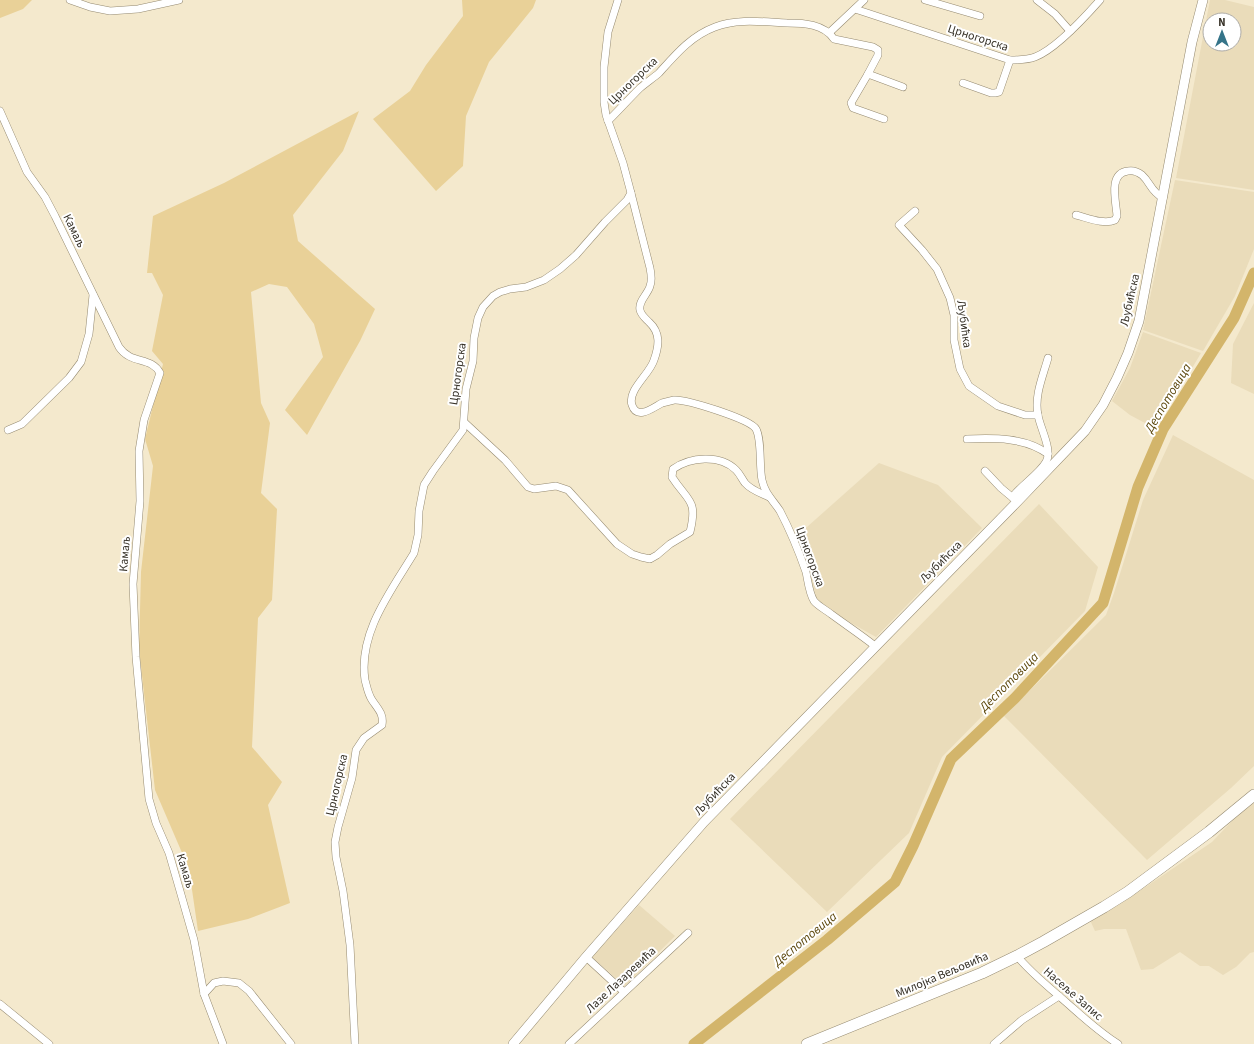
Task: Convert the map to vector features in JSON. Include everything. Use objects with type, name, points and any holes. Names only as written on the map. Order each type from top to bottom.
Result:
[{"type":"main road","name":"Милојка Вељовића","points":[[807,1044],[982,973],[1066,929],[1118,899],[1209,832],[1254,795]]},
{"type":"street","points":[[70,0],[90,7],[110,11],[138,9],[179,0]]},
{"type":"street","points":[[608,121],[604,102],[604,67],[608,32],[618,0]]},
{"type":"street","points":[[830,32],[864,0]]},
{"type":"street","points":[[925,0],[980,16]]},
{"type":"street","points":[[1037,0],[1055,14],[1070,31]]},
{"type":"street","name":"Црногорска","points":[[855,9],[1010,60],[1026,59],[1041,54],[1061,40],[1090,12],[1100,0]]},
{"type":"street","name":"Љубићска","points":[[513,1044],[586,957],[704,822],[1015,500],[1085,431],[1103,405],[1128,353],[1139,321],[1192,42],[1203,0]]},
{"type":"street","name":"Црногорска","points":[[355,1044],[350,945],[335,842],[352,778],[356,750],[364,738],[382,725],[383,720],[380,711],[368,693],[365,679],[365,653],[370,632],[380,610],[414,553],[417,545],[419,510],[424,484],[463,430],[465,423],[464,408],[466,389],[473,361],[474,338],[478,318],[483,307],[493,296],[500,292],[526,287],[544,280],[560,269],[576,255],[627,200],[631,193],[624,163],[608,121],[641,88],[658,74],[686,43],[699,35],[715,27],[733,22],[799,23],[815,26],[830,32],[834,39],[873,47],[878,50],[878,55],[868,74]]},
{"type":"street","points":[[963,83],[991,93],[999,92],[1010,60]]},
{"type":"street","points":[[884,119],[853,108],[851,105],[868,74],[903,87]]},
{"type":"street","name":"Камаљ","points":[[0,111],[27,172],[55,216],[122,352],[128,356],[151,363],[157,367],[160,373],[144,420],[138,451],[140,501],[133,584],[136,657],[149,799],[156,824],[169,853],[194,940],[204,994],[223,1044]]},
{"type":"street","points":[[1076,215],[1102,221],[1110,222],[1115,220],[1117,216],[1114,180],[1119,173],[1125,171],[1133,170],[1141,174],[1156,194],[1163,198]]},
{"type":"street","points":[[631,193],[651,275],[651,285],[640,302],[639,309],[642,316],[654,326],[658,335],[654,363],[635,390],[632,406],[640,413],[647,412],[665,402],[676,400],[696,404],[725,413],[751,424],[756,429],[762,480],[769,497]]},
{"type":"street","name":"Љубићка","points":[[915,211],[899,226],[922,250],[937,269],[950,298],[954,315],[954,340],[960,369],[969,386],[998,406],[1025,415],[1038,415]]},
{"type":"street","points":[[8,430],[22,424],[69,378],[81,362],[89,334],[93,295]]},
{"type":"street","points":[[1015,500],[1014,495],[1046,462],[1048,454],[1038,415],[1038,396],[1048,358]]},
{"type":"street","points":[[465,423],[505,460],[528,487],[534,489],[556,486],[568,490],[617,544],[632,554],[641,557],[650,559],[670,544],[690,532],[694,518],[693,506],[672,477],[673,469],[682,463],[702,459],[724,461],[736,470],[746,484],[755,491],[769,497]]},
{"type":"street","points":[[967,439],[1001,438],[1041,449],[1048,454]]},
{"type":"street","points":[[985,471],[1015,500]]},
{"type":"street","name":"Црногорска","points":[[769,497],[779,510],[792,536],[815,602],[875,646]]},
{"type":"street","name":"Лазе Лазаревића","points":[[569,1044],[688,933]]},
{"type":"street","name":"Насеље Запис","points":[[1017,956],[1034,974],[1100,1032],[1118,1044]]},
{"type":"street","points":[[586,957],[624,992]]},
{"type":"street","points":[[204,994],[214,983],[223,981],[239,983],[249,991],[291,1044]]},
{"type":"street","points":[[994,1044],[1022,1020],[1059,996]]},
{"type":"street","points":[[0,1004],[49,1044]]},
{"type":"shaded area","points":[[0,0],[32,0],[23,9],[0,18]]},
{"type":"shaded area","points":[[462,0],[536,0],[533,8],[489,62],[466,116],[463,166],[436,191],[373,119],[410,91],[426,65],[463,16]]},
{"type":"shaded area","points":[[1210,0],[1225,0],[1254,7],[1254,190],[1176,178],[1202,42],[1202,52],[1242,52],[1242,12],[1208,12]]},
{"type":"shaded area","points":[[359,111],[343,151],[293,215],[298,241],[375,309],[360,341],[307,435],[285,410],[323,357],[314,324],[287,287],[269,284],[251,292],[261,403],[270,423],[261,493],[277,509],[272,600],[258,618],[252,747],[282,782],[268,805],[290,903],[248,919],[198,931],[189,869],[155,790],[139,649],[141,572],[153,466],[145,439],[163,364],[152,351],[163,295],[152,273],[147,273],[153,216],[224,183]]},
{"type":"shaded area","points":[[1175,180],[1254,192],[1254,249],[1235,296],[1203,351],[1143,330]]},
{"type":"shaded area","points":[[1254,303],[1254,394],[1231,383],[1233,344]]},
{"type":"shaded area","points":[[1143,332],[1201,353],[1156,429],[1130,415],[1112,401],[1130,368]]},
{"type":"shaded area","points":[[1173,435],[1254,480],[1254,766],[1231,788],[1147,860],[1004,716],[1106,615],[1143,500]]},
{"type":"shaded area","points":[[879,463],[938,485],[982,528],[876,637],[844,619],[817,599],[798,535]]},
{"type":"shaded area","points":[[1039,504],[1098,567],[1085,611],[942,757],[909,833],[827,912],[730,819]]},
{"type":"shaded area","points":[[1254,803],[1254,952],[1250,953],[1236,967],[1223,975],[1209,966],[1200,966],[1180,952],[1153,969],[1141,970],[1126,929],[1104,929],[1095,931],[1090,920],[1119,905],[1212,842],[1235,818]]},
{"type":"shaded area","points":[[639,905],[675,936],[625,986],[592,957]]},
{"type":"waterway","name":"Деспотовица","points":[[694,1044],[827,940],[895,882],[913,846],[951,759],[1015,698],[1103,603],[1138,487],[1163,429],[1234,318],[1254,273]]}]
